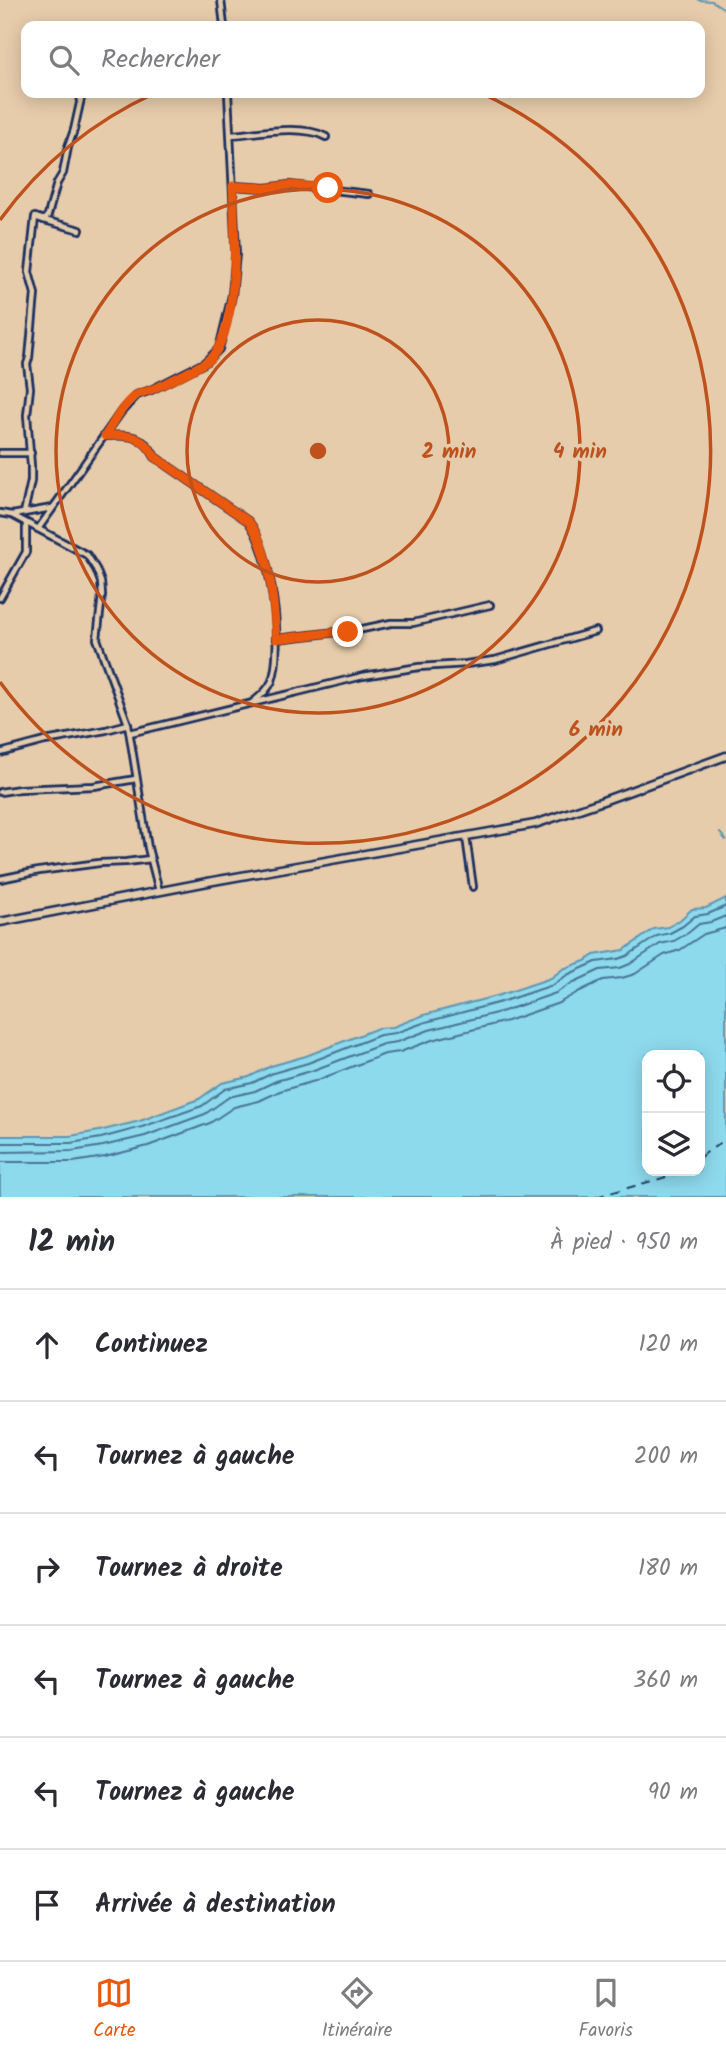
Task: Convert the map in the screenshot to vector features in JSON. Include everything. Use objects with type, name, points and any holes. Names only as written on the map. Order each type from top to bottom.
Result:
[{"type":"street","points":[[221,0],[224,21]]},
{"type":"street","points":[[44,220],[63,173],[81,98]]},
{"type":"street","points":[[38,529],[121,412],[137,394],[204,363],[219,349],[232,295],[235,267],[228,98]]},
{"type":"street","points":[[231,135],[310,131],[326,137]]},
{"type":"street","points":[[233,186],[266,188],[289,185],[369,194]]},
{"type":"street","points":[[24,513],[31,481],[27,415],[30,388],[27,364],[35,294],[29,272],[35,217],[80,230]]},
{"type":"street","points":[[105,436],[139,438],[150,447],[155,457],[248,521],[256,530],[272,588],[276,655],[272,682],[251,704]]},
{"type":"street","points":[[0,453],[31,453]]},
{"type":"street","points":[[0,513],[12,515],[53,508]]},
{"type":"street","points":[[12,515],[87,555],[96,569],[102,595],[97,639],[128,724],[136,779],[159,891]]},
{"type":"street","points":[[0,598],[26,552],[26,523]]},
{"type":"street","points":[[276,639],[348,632],[391,623],[413,623],[490,605]]},
{"type":"street","points":[[130,733],[363,676],[428,666],[495,660],[596,631]]},
{"type":"street","points":[[0,753],[128,724]]},
{"type":"street","points":[[0,922],[534,824],[600,803],[726,756]]},
{"type":"street","points":[[0,792],[94,786],[136,779]]},
{"type":"street","points":[[466,837],[473,887]]},
{"type":"street","points":[[0,879],[99,863],[151,859]]},
{"type":"water","points":[[726,898],[726,1197],[0,1197],[0,1136],[70,1136],[140,1121],[199,1099],[222,1083],[249,1077],[271,1066],[306,1056],[378,1028],[393,1027],[424,1015],[551,978],[563,969],[594,955],[624,950],[654,929],[668,927],[680,920],[692,909],[706,908]]},
{"type":"waterway","points":[[698,0],[712,1],[726,10]]},
{"type":"waterway","points":[[720,833],[726,840]]},
{"type":"ferry route","points":[[705,1154],[726,1139]]},
{"type":"ferry route","points":[[596,1197],[670,1176]]},
{"type":"route","points":[[328,188],[289,185],[266,188],[233,186],[235,267],[232,295],[219,349],[204,363],[137,394],[105,436],[139,438],[150,447],[155,457],[248,521],[256,530],[272,588],[276,639],[348,632]]}]
